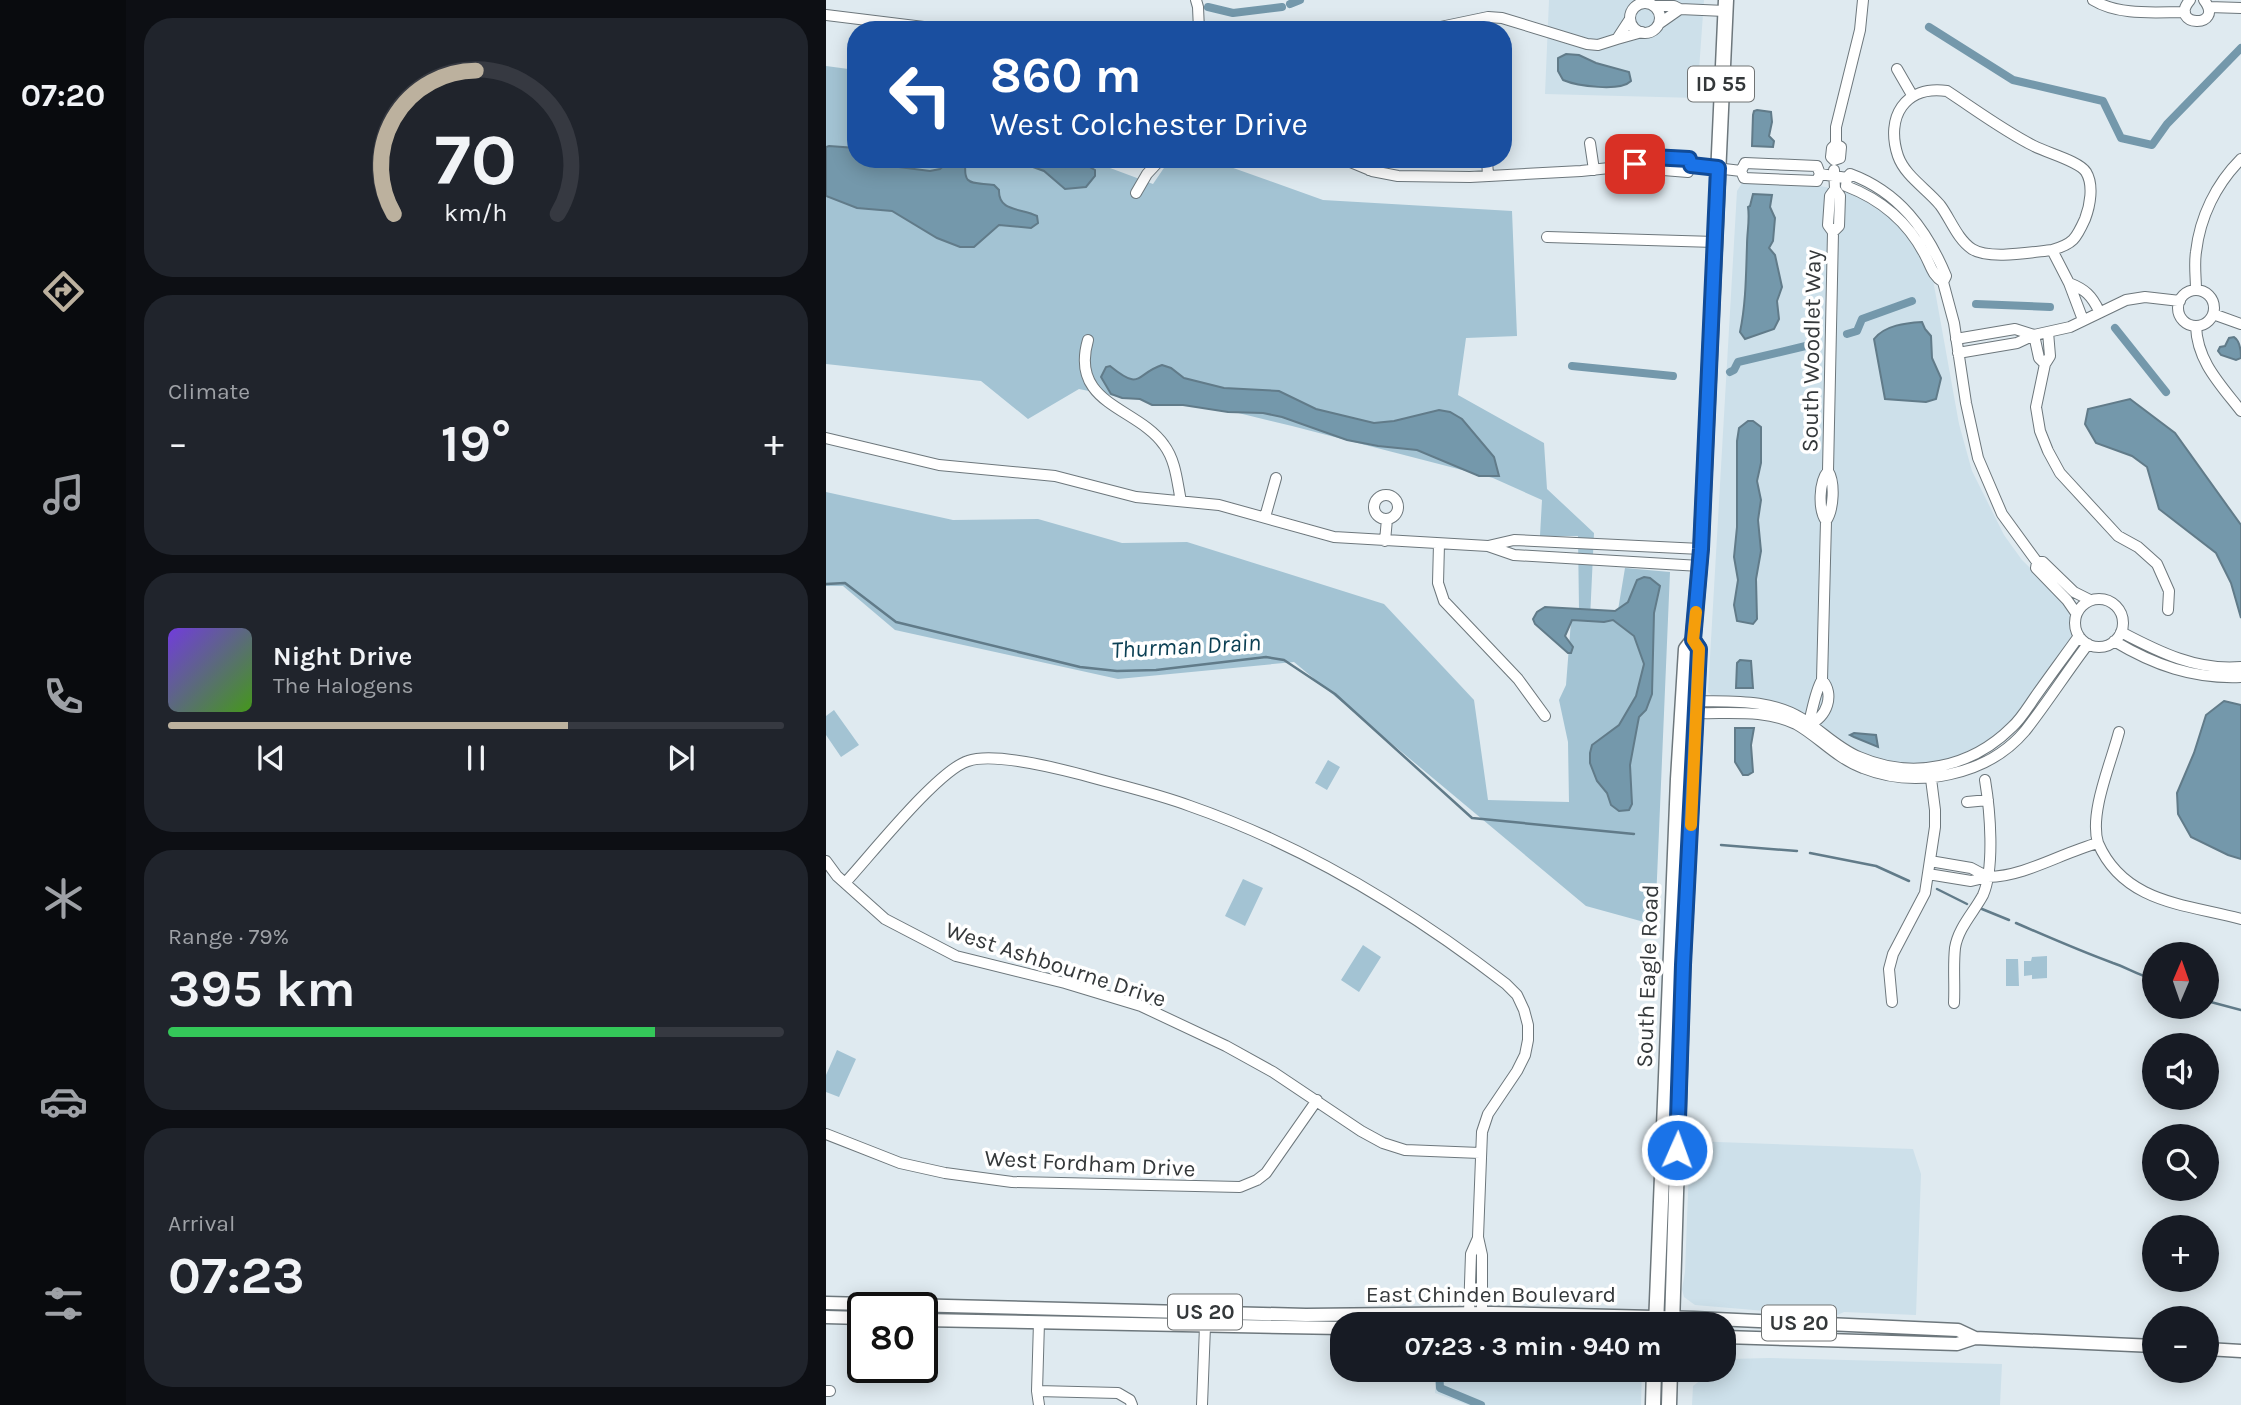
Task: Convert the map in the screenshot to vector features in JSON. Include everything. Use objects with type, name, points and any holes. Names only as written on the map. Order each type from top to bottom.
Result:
[{"type":"highway","name":"South Eagle Road","points":[[1656,1312],[1683,693],[1686,649],[1693,640],[1700,566],[1726,5]]},
{"type":"highway","name":"South Eagle Road","points":[[1672,1312],[1683,974],[1699,649],[1693,640]]},
{"type":"highway","points":[[1683,693],[1689,704],[1684,815],[1691,826]]},
{"type":"highway","points":[[1676,836],[1681,839],[1684,849],[1679,949],[1679,968],[1683,974]]},
{"type":"highway","points":[[1653,1405],[1654,1382]]},
{"type":"highway","points":[[1669,1405],[1670,1382]]},
{"type":"main road","name":"East Chinden Boulevard","points":[[826,1303],[1330,1315]]},
{"type":"main road","points":[[1039,1322],[1057,1315],[1166,1317],[1193,1312]]},
{"type":"main road","points":[[826,1317],[847,1318]]},
{"type":"main road","name":"East Chinden Boulevard","points":[[938,1320],[1330,1328]]},
{"type":"main road","name":"East Chinden Boulevard","points":[[1736,1323],[1926,1328],[1958,1330],[1975,1338],[2142,1345]]},
{"type":"main road","points":[[1860,1342],[1879,1335],[1916,1336],[1926,1328]]},
{"type":"main road","name":"US 20","points":[[1736,1337],[1957,1344],[1975,1338]]},
{"type":"main road","points":[[2219,1350],[2241,1351]]},
{"type":"street","points":[[1196,0],[1199,21]]},
{"type":"street","name":"South Woodlet Way","points":[[1807,727],[1819,721],[1828,700],[1827,686],[1822,680],[1826,520],[1821,514],[1823,477],[1828,471],[1833,232],[1828,225],[1830,196],[1835,189],[1834,160],[1831,157],[1832,148],[1836,144],[1841,101],[1860,30],[1863,0]]},
{"type":"street","points":[[2093,0],[2122,10],[2185,12]]},
{"type":"street","points":[[2190,0],[2186,4],[2185,12],[2192,21],[2200,22],[2208,15],[2207,3],[2241,9]]},
{"type":"street","points":[[1617,39],[1630,19],[1633,8],[1640,3],[1680,9]]},
{"type":"street","points":[[1474,21],[1495,17],[1515,20],[1587,44],[1598,45],[1653,31],[1680,9],[1726,5]]},
{"type":"street","points":[[1656,6],[1660,23]]},
{"type":"street","points":[[826,15],[875,21]]},
{"type":"street","points":[[1630,19],[1635,29],[1642,32]]},
{"type":"street","points":[[1897,69],[1912,95]]},
{"type":"street","points":[[1933,89],[1947,91],[2033,146],[2081,166],[2091,183],[2087,214],[2078,235],[2069,246],[2000,254],[1972,249],[1940,206],[1905,169],[1898,156],[1894,132],[1897,118],[1903,104],[1912,95],[1933,89]]},
{"type":"street","points":[[1590,143],[1594,170]]},
{"type":"street","points":[[1380,168],[1398,176],[1488,176],[1647,164],[1652,157],[1689,159],[1691,165],[1741,171]]},
{"type":"street","points":[[2196,290],[2195,253],[2200,229],[2219,187],[2228,172],[2241,159]]},
{"type":"street","points":[[1745,163],[1817,166],[1820,174],[1817,181],[1744,178],[1741,171],[1745,163]]},
{"type":"street","points":[[1136,193],[1153,168]]},
{"type":"street","points":[[1488,168],[1488,176]]},
{"type":"street","points":[[1820,174],[1847,178],[1850,174],[1869,181],[1893,197],[1917,221],[1935,248],[1946,276],[1943,282],[1978,458],[2002,514],[2037,562],[2036,568],[2076,613],[2075,629],[2079,636],[2088,644],[2101,646],[2114,642],[2121,632],[2122,617],[2115,605],[2101,599],[2090,600],[2074,592],[2043,562],[2037,562]]},
{"type":"street","points":[[1547,237],[1715,242]]},
{"type":"street","points":[[2052,250],[2069,283],[2083,320]]},
{"type":"street","points":[[2069,283],[2081,287],[2092,296],[2099,311]]},
{"type":"street","points":[[2196,290],[2207,293],[2211,298],[2213,314],[2207,323],[2196,326],[2181,318],[2178,307],[2179,301],[2186,293],[2196,290]]},
{"type":"street","points":[[1958,353],[2017,343],[2035,335],[2070,327],[2126,300],[2145,297],[2179,301]]},
{"type":"street","points":[[2213,314],[2241,324]]},
{"type":"street","points":[[2196,326],[2197,346],[2203,361],[2241,411]]},
{"type":"street","points":[[1956,339],[2015,329],[2035,335]]},
{"type":"street","points":[[2048,332],[2050,356],[2045,364],[2036,407],[2040,431],[2048,451],[2060,473],[2118,536],[2138,547],[2157,564],[2169,591],[2168,610]]},
{"type":"street","points":[[2035,335],[2039,358],[2045,364]]},
{"type":"street","points":[[1088,340],[1086,369],[1095,389],[1110,405],[1148,428],[1164,445],[1174,464],[1181,501]]},
{"type":"street","points":[[826,438],[939,465],[1055,476],[1136,497],[1219,505],[1334,537],[1488,546],[1514,540],[1701,549]]},
{"type":"street","points":[[1265,517],[1276,478]]},
{"type":"street","points":[[1385,541],[1387,519]]},
{"type":"street","points":[[1440,544],[1438,583],[1444,601],[1518,679],[1545,716]]},
{"type":"street","points":[[1488,546],[1514,555],[1700,566]]},
{"type":"street","points":[[2076,613],[2090,600]]},
{"type":"street","points":[[2121,632],[2171,657],[2215,667],[2241,667]]},
{"type":"street","points":[[1931,772],[1967,759],[2014,726],[2079,636]]},
{"type":"street","points":[[2114,642],[2146,660],[2168,668],[2215,677],[2241,677]]},
{"type":"street","points":[[1696,707],[1765,714],[1807,727],[1830,751],[1863,768],[1902,778],[1972,768],[1995,756],[2023,733],[2088,644]]},
{"type":"street","points":[[2119,732],[2096,813],[2095,834],[2104,857],[2116,874],[2135,887],[2182,906],[2241,919]]},
{"type":"street","points":[[845,883],[940,780],[967,761],[987,758],[1056,768],[1192,806],[1328,867],[1375,893],[1464,951],[1517,995],[1528,1025],[1527,1047],[1517,1071],[1488,1114],[1482,1132],[1478,1237],[1482,1255],[1476,1312]]},
{"type":"street","points":[[1892,1002],[1889,969],[1893,954],[1921,905],[1928,874],[1935,810],[1931,772]]},
{"type":"street","points":[[1954,1003],[1955,946],[1983,894],[1988,877],[1990,825],[1984,780]]},
{"type":"street","points":[[1967,802],[1988,800]]},
{"type":"street","points":[[1928,874],[1970,881],[2005,876],[2098,843]]},
{"type":"street","name":"West Ashbourne Drive","points":[[826,861],[845,883],[886,919],[956,956],[1065,983],[1141,1006],[1226,1046],[1317,1100],[1360,1131],[1382,1143],[1414,1151],[1480,1153]]},
{"type":"street","points":[[1930,861],[1971,868],[1988,877]]},
{"type":"street","name":"West Fordham Drive","points":[[826,1134],[900,1163],[945,1173],[1012,1182],[1240,1187],[1266,1173],[1317,1100]]},
{"type":"street","points":[[1039,1322],[1039,1405]]},
{"type":"street","points":[[1202,1405],[1205,1326]]},
{"type":"street","points":[[1037,1391],[1118,1393],[1131,1402]]},
{"type":"shaded area","points":[[1549,0],[1704,0],[1697,98],[1545,94]]},
{"type":"shaded area","points":[[1566,54],[1579,55],[1596,63],[1629,72],[1631,81],[1608,87],[1563,80],[1558,71],[1558,58]]},
{"type":"shaded area","points":[[826,66],[847,69],[847,168],[1110,168],[1153,184],[1164,168],[1233,168],[1323,200],[1512,211],[1517,336],[1466,338],[1458,395],[1544,443],[1547,489],[1594,533],[1590,619],[1618,610],[1625,568],[1670,572],[1655,925],[1586,906],[1294,662],[1118,679],[895,630],[843,586],[826,586],[826,492],[953,520],[1038,519],[1122,543],[1187,542],[1384,604],[1474,700],[1488,800],[1569,802],[1568,742],[1559,700],[1566,685],[1571,621],[1579,609],[1578,536],[1540,536],[1542,500],[1493,478],[1214,407],[1119,397],[1079,389],[1028,419],[981,381],[826,364]]},
{"type":"shaded area","points":[[1757,110],[1771,112],[1769,136],[1774,141],[1773,147],[1752,146],[1753,115]]},
{"type":"shaded area","points":[[826,147],[847,147],[847,168],[907,168],[930,171],[965,168],[967,179],[974,183],[994,185],[999,190],[1002,202],[1037,216],[1038,223],[1031,228],[999,225],[974,247],[960,247],[937,238],[892,211],[857,208],[826,196]]},
{"type":"shaded area","points":[[1036,168],[1092,168],[1095,170],[1095,176],[1086,187],[1065,189],[1044,171]]},
{"type":"shaded area","points":[[1742,183],[1820,186],[1857,193],[1897,220],[1916,244],[1932,274],[1959,424],[1972,471],[2004,535],[2022,560],[2064,601],[2070,611],[2072,633],[2069,646],[2016,717],[1981,747],[1957,758],[1917,764],[1896,763],[1872,757],[1853,748],[1802,712],[1786,705],[1767,700],[1713,697],[1708,692],[1737,191]]},
{"type":"shaded area","points":[[1753,194],[1772,195],[1770,207],[1775,218],[1773,241],[1769,248],[1775,255],[1782,287],[1777,301],[1779,319],[1774,329],[1745,339],[1740,332],[1745,288],[1748,207]]},
{"type":"shaded area","points":[[1922,322],[1931,336],[1932,358],[1941,378],[1936,399],[1926,402],[1885,399],[1874,339],[1890,328]]},
{"type":"shaded area","points":[[2234,337],[2241,352],[2241,358],[2236,360],[2221,355],[2218,351],[2225,346],[2229,338]]},
{"type":"shaded area","points":[[1162,365],[1184,378],[1224,388],[1279,391],[1316,409],[1374,423],[1439,410],[1450,412],[1462,419],[1494,457],[1499,476],[1479,476],[1417,450],[1347,440],[1263,413],[1228,412],[1183,405],[1152,405],[1140,399],[1122,398],[1111,394],[1101,377],[1106,367],[1110,366],[1128,378],[1138,379]]},
{"type":"shaded area","points":[[2130,399],[2175,433],[2241,525],[2241,618],[2231,583],[2216,553],[2159,509],[2147,467],[2132,456],[2096,443],[2085,424],[2088,409]]},
{"type":"shaded area","points":[[1748,421],[1761,427],[1761,463],[1757,481],[1761,500],[1758,520],[1761,551],[1756,579],[1757,619],[1753,624],[1737,621],[1734,605],[1738,580],[1734,557],[1737,527],[1737,441],[1739,428]]},
{"type":"shaded area","points":[[1644,577],[1660,586],[1654,613],[1652,694],[1646,710],[1639,717],[1630,765],[1632,804],[1629,810],[1619,811],[1611,805],[1607,793],[1597,781],[1590,763],[1590,753],[1592,745],[1619,725],[1636,696],[1644,664],[1634,636],[1613,620],[1572,620],[1565,636],[1573,647],[1571,653],[1568,653],[1535,624],[1533,619],[1537,612],[1545,607],[1615,611],[1628,602],[1637,580]]},
{"type":"shaded area","points":[[1740,660],[1751,661],[1753,688],[1736,688],[1737,663]]},
{"type":"shaded area","points":[[2224,701],[2241,705],[2241,859],[2191,837],[2178,814],[2177,793],[2206,715]]},
{"type":"shaded area","points":[[834,710],[859,745],[841,757],[826,735],[826,716]]},
{"type":"shaded area","points":[[1735,728],[1754,728],[1751,745],[1753,772],[1748,775],[1743,775],[1735,762]]},
{"type":"shaded area","points":[[1850,735],[1876,735],[1878,747]]},
{"type":"shaded area","points":[[1328,760],[1340,767],[1327,790],[1315,783]]},
{"type":"shaded area","points":[[1243,879],[1263,888],[1245,926],[1225,916]]},
{"type":"shaded area","points":[[1363,945],[1381,957],[1359,992],[1341,980]]},
{"type":"shaded area","points":[[2047,956],[2047,978],[2032,979],[2032,975],[2024,976],[2024,961],[2031,961],[2032,957]]},
{"type":"shaded area","points":[[2006,959],[2018,959],[2019,986],[2006,986]]},
{"type":"shaded area","points":[[837,1050],[856,1059],[839,1097],[826,1092],[826,1075]]},
{"type":"shaded area","points":[[1690,1141],[1913,1149],[1921,1174],[1916,1315],[1844,1312],[1835,1316],[1777,1312],[1695,1305],[1684,1297],[1682,1289]]},
{"type":"shaded area","points":[[1736,1359],[2002,1364],[2000,1405],[1692,1405],[1693,1386],[1698,1382],[1736,1382]]},
{"type":"shaded area","points":[[1435,1382],[1642,1382],[1641,1405],[1468,1405],[1435,1393]]},
{"type":"waterway","points":[[1290,4],[1300,0]]},
{"type":"waterway","points":[[1208,7],[1233,13],[1282,7]]},
{"type":"waterway","points":[[1929,27],[2013,80],[2103,101],[2121,138],[2152,145],[2167,124],[2241,48]]},
{"type":"waterway","points":[[1847,334],[1857,331],[1862,319],[1912,301]]},
{"type":"waterway","points":[[1976,304],[2050,307]]},
{"type":"waterway","points":[[2115,328],[2166,392]]},
{"type":"waterway","points":[[1730,372],[1738,362],[1814,344]]},
{"type":"waterway","points":[[1572,366],[1673,376]]},
{"type":"waterway","name":"Thurman Drain","points":[[826,584],[845,583],[896,622],[1080,667],[1117,671],[1156,670],[1266,657],[1284,660],[1335,694],[1472,818],[1634,834]]},
{"type":"waterway","name":"Thurman Drain","points":[[1721,845],[1797,851]]},
{"type":"waterway","name":"Thurman Drain","points":[[1810,853],[1876,866],[1909,881]]},
{"type":"waterway","name":"Thurman Drain","points":[[1937,889],[1967,904]]},
{"type":"waterway","name":"Thurman Drain","points":[[1982,909],[2009,920]]},
{"type":"waterway","name":"Thurman Drain","points":[[2016,923],[2142,976]]},
{"type":"waterway","name":"Thurman Drain","points":[[2219,1004],[2241,1010]]},
{"type":"waterway","points":[[1440,1382],[1440,1388],[1481,1405]]},
{"type":"slow traffic","points":[[1691,825],[1699,649],[1693,640],[1696,612]]},
{"type":"route","points":[[1635,164],[1647,164],[1652,157],[1689,159],[1691,165],[1718,168],[1701,549],[1693,640],[1699,649],[1683,965],[1677,1150]]}]
